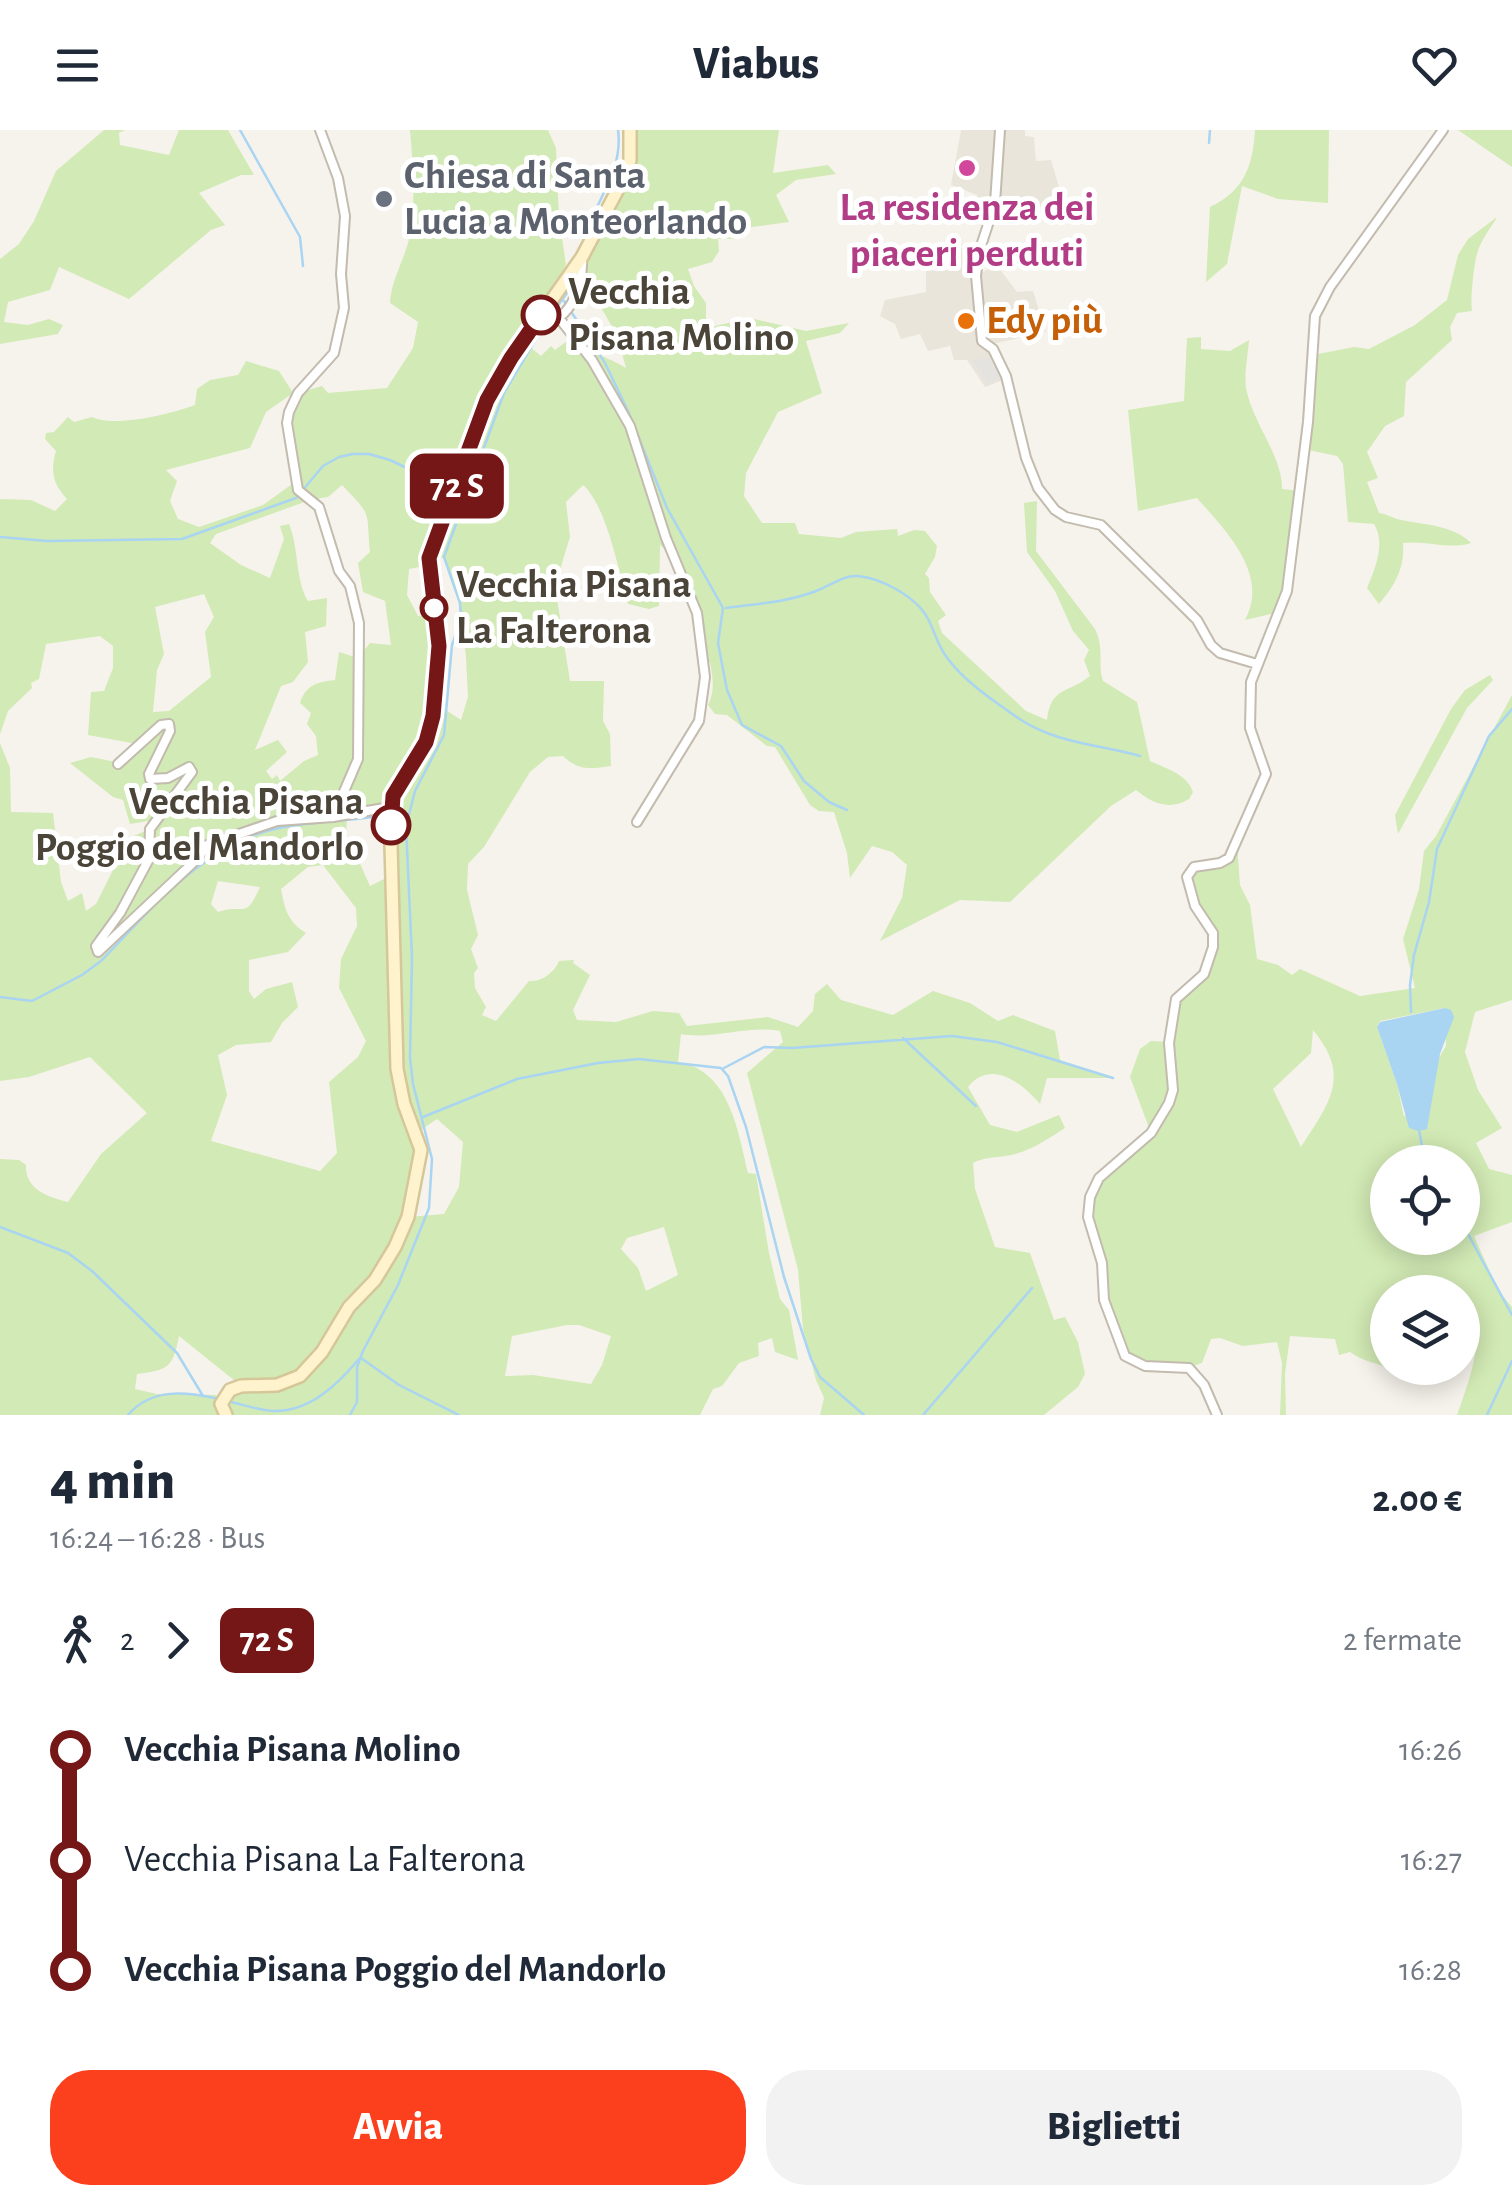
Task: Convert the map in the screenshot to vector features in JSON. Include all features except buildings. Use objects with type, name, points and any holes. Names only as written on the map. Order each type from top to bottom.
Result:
[{"type":"main road","points":[[226,1415],[221,1404],[230,1390],[289,1382],[312,1365],[349,1307],[387,1262],[408,1217],[420,1150],[397,1069],[390,806],[426,742],[433,716],[439,646],[429,558],[487,400],[582,257],[626,174],[630,130]]},
{"type":"street","points":[[320,130],[338,178],[344,216],[340,274],[344,308],[334,353],[298,393],[288,423],[300,493],[319,508],[339,571],[350,586],[359,622],[358,759],[333,818]]},
{"type":"street","points":[[1000,130],[995,203],[978,252],[976,276],[982,341],[993,349],[1006,376],[1026,458],[1038,488],[1055,510],[1066,517],[1100,525],[1197,620],[1220,654],[1257,664]]},
{"type":"street","points":[[1216,1415],[1204,1385],[1189,1368],[1146,1366],[1125,1356],[1104,1300],[1102,1262],[1088,1216],[1090,1197],[1099,1178],[1151,1133],[1169,1103],[1173,1090],[1169,1042],[1176,999],[1204,974],[1213,947],[1213,933],[1188,888],[1188,872],[1229,858],[1265,781],[1265,766],[1249,718],[1250,682],[1286,591],[1308,422],[1315,316],[1330,287],[1443,130]]},
{"type":"street","points":[[535,324],[549,324],[559,318],[578,292],[582,257]]},
{"type":"street","points":[[559,318],[592,360],[630,426],[666,538],[697,612],[705,677],[699,721],[637,822]]},
{"type":"street","points":[[118,764],[161,725],[169,724],[170,732],[150,779],[168,778],[189,767],[192,772],[150,829],[149,859],[120,913],[96,946],[98,952],[207,845],[277,821],[333,818],[390,806]]},
{"type":"shaded area","points":[[961,130],[1025,130],[1025,136],[1034,137],[1036,161],[1051,160],[1062,197],[1072,214],[1006,216],[993,209],[976,208],[977,195],[951,185]]},
{"type":"shaded area","points":[[960,248],[979,249],[978,275],[996,264],[1017,292],[1033,291],[1046,332],[987,345],[1006,379],[985,387],[967,360],[954,360],[950,346],[928,351],[920,334],[901,339],[895,324],[880,316],[885,300],[926,292],[926,271],[960,269]]},
{"type":"shaded area","points":[[993,358],[1003,378],[987,384],[972,360]]},
{"type":"green space","points":[[104,130],[125,130],[119,133],[120,145],[169,155],[179,130],[228,130],[254,175],[241,175],[199,193],[225,225],[211,230],[129,299],[59,267],[50,290],[8,302],[4,322],[28,325],[49,319],[63,325],[58,334],[0,344],[0,259],[19,244],[34,221],[56,171]]},
{"type":"green space","points":[[410,130],[548,130],[556,148],[566,265],[523,341],[541,356],[551,346],[555,350],[574,336],[591,350],[626,368],[617,335],[597,301],[582,257],[626,174],[630,130],[779,130],[773,173],[828,165],[836,174],[796,180],[776,195],[789,222],[752,227],[737,239],[718,239],[719,251],[712,262],[688,269],[706,303],[706,328],[750,318],[806,331],[849,323],[840,333],[806,341],[822,393],[778,412],[746,473],[744,496],[762,523],[795,523],[799,534],[841,538],[856,532],[897,529],[898,536],[925,531],[937,546],[925,574],[930,592],[946,615],[938,621],[942,633],[1026,711],[1047,720],[1052,701],[1090,676],[1084,660],[1089,650],[1073,631],[1055,591],[1027,552],[1024,503],[1037,501],[1036,551],[1095,629],[1103,681],[1137,702],[1150,761],[1176,773],[1193,792],[1189,799],[1168,805],[1136,790],[1111,806],[1010,902],[960,900],[880,941],[902,898],[907,865],[892,852],[872,846],[850,878],[834,812],[819,811],[810,805],[775,747],[767,746],[727,715],[715,714],[708,705],[713,684],[710,663],[705,662],[687,583],[671,556],[660,545],[659,606],[649,609],[628,604],[599,508],[583,485],[566,502],[570,537],[555,586],[570,681],[604,681],[603,721],[610,734],[611,766],[585,768],[563,756],[548,757],[530,772],[484,847],[468,864],[467,890],[478,935],[471,949],[478,968],[474,973],[475,988],[486,1007],[482,1015],[496,1021],[529,981],[547,976],[559,961],[574,960],[590,975],[573,1010],[577,1020],[616,1022],[653,1011],[679,1013],[687,1026],[768,1017],[798,1027],[813,1011],[815,994],[827,984],[841,1000],[893,1015],[933,991],[970,1003],[998,1021],[1013,1015],[1055,1031],[1060,1060],[1113,1078],[1047,1078],[1040,1104],[1016,1082],[996,1074],[977,1079],[968,1087],[990,1125],[1017,1132],[1059,1115],[1065,1128],[1021,1152],[973,1163],[975,1189],[995,1247],[1030,1253],[1054,1320],[1065,1317],[1078,1342],[1085,1374],[1078,1387],[1044,1415],[820,1415],[824,1398],[803,1329],[798,1270],[747,1073],[783,1042],[780,1031],[768,1030],[681,1034],[678,1062],[709,1077],[720,1089],[735,1121],[748,1173],[756,1174],[769,1253],[780,1299],[789,1310],[798,1360],[775,1352],[772,1338],[758,1343],[759,1356],[739,1363],[722,1386],[713,1389],[700,1415],[0,1415],[0,1159],[19,1160],[26,1165],[33,1186],[68,1202],[101,1154],[147,1113],[90,1057],[29,1077],[0,1081],[0,743],[10,768],[11,812],[53,813],[61,882],[68,901],[82,893],[86,911],[96,904],[129,838],[150,829],[154,820],[130,824],[123,800],[113,797],[70,763],[91,757],[116,762],[137,744],[88,735],[91,692],[104,691],[113,668],[113,646],[100,636],[46,644],[39,679],[8,711],[0,734],[0,499],[31,500],[55,511],[67,499],[54,477],[56,451],[45,439],[46,433],[54,432],[68,417],[74,422],[92,417],[114,421],[185,409],[195,405],[197,389],[210,380],[238,375],[246,361],[279,371],[293,393],[266,412],[250,448],[166,470],[177,481],[170,501],[178,519],[199,527],[263,505],[295,482],[287,423],[298,393],[322,386],[328,393],[387,388],[413,348],[418,322],[390,303],[412,221]],"holes":[[[342,485],[363,509],[368,521],[370,552],[358,563],[363,592],[385,601],[391,645],[370,643],[358,658],[339,652],[335,680],[318,683],[305,692],[300,703],[311,713],[307,724],[316,736],[318,755],[280,781],[277,775],[272,779],[266,771],[287,752],[278,740],[255,750],[281,686],[293,682],[308,662],[305,632],[326,626],[327,598],[308,601],[289,524],[280,526],[284,539],[270,578],[241,565],[210,543],[216,534],[328,497]],[[430,558],[444,558],[460,603],[468,697],[461,720],[435,703],[435,615],[418,616],[407,595],[409,569],[429,565]],[[204,594],[214,617],[205,632],[211,677],[169,711],[153,712],[157,670],[164,654],[155,607]],[[390,807],[392,875],[370,886],[346,841],[347,814]],[[323,865],[356,908],[357,926],[341,959],[339,988],[366,1041],[358,1057],[329,1082],[337,1153],[320,1171],[211,1141],[227,1095],[218,1055],[236,1045],[271,1042],[298,1007],[292,982],[266,989],[254,999],[249,991],[249,960],[288,952],[306,933],[288,914],[281,889],[308,867]],[[218,881],[260,887],[247,907],[218,912],[211,904]],[[437,1119],[463,1142],[459,1187],[444,1214],[409,1217],[421,1150],[415,1134]],[[664,1227],[678,1275],[646,1291],[638,1268],[621,1249],[627,1238]],[[567,1325],[611,1336],[591,1384],[533,1375],[505,1376],[512,1336]],[[179,1336],[240,1385],[221,1403],[216,1395],[157,1394],[135,1389],[137,1374],[156,1371],[172,1361]]]},
{"type":"green space","points":[[1255,130],[1329,130],[1328,203],[1278,199],[1242,186],[1227,264],[1206,282],[1210,207],[1239,185],[1249,166]]},
{"type":"green space","points":[[1458,130],[1512,130],[1512,167]]},
{"type":"green space","points":[[1497,217],[1477,254],[1472,311],[1457,313],[1450,327],[1452,340],[1406,382],[1404,416],[1385,426],[1367,452],[1378,478],[1367,482],[1379,513],[1447,529],[1471,543],[1403,543],[1398,576],[1379,604],[1367,588],[1379,548],[1374,524],[1348,522],[1343,464],[1337,456],[1304,449],[1313,355],[1354,347],[1369,349],[1415,325],[1447,300],[1458,255],[1468,239]]},
{"type":"green space","points":[[1201,337],[1201,349],[1230,351],[1249,340],[1249,401],[1278,464],[1282,489],[1299,491],[1280,612],[1245,620],[1251,603],[1248,570],[1231,539],[1197,498],[1138,511],[1128,410],[1184,401],[1187,338]]},
{"type":"green space","points":[[1490,675],[1493,680],[1467,708],[1398,834],[1395,815],[1451,709],[1465,690]]},
{"type":"green space","points":[[1512,695],[1512,1000],[1475,1012],[1465,1052],[1478,1090],[1502,1128],[1477,1145],[1370,1145],[1370,1255],[1480,1255],[1480,1250],[1498,1290],[1512,1307],[1512,1415],[1457,1415],[1468,1385],[1480,1385],[1480,1275],[1370,1275],[1370,1362],[1350,1352],[1339,1355],[1335,1339],[1290,1336],[1285,1374],[1286,1415],[1280,1415],[1282,1363],[1277,1342],[1243,1346],[1211,1339],[1202,1363],[1183,1368],[1153,1366],[1125,1356],[1110,1322],[1102,1263],[1092,1235],[1090,1197],[1099,1178],[1151,1133],[1130,1077],[1140,1049],[1151,1041],[1169,1042],[1176,999],[1204,974],[1213,933],[1195,906],[1189,872],[1219,863],[1237,843],[1240,885],[1250,905],[1257,959],[1278,965],[1292,975],[1300,969],[1360,996],[1415,988],[1403,939],[1419,889],[1424,851],[1436,836]],"holes":[[[1445,1008],[1446,1046],[1404,1117],[1377,1027],[1380,1021]],[[1313,1030],[1332,1062],[1334,1076],[1327,1103],[1301,1147],[1273,1089],[1311,1053]]]},
{"type":"green space","points":[[1480,1151],[1489,1169],[1512,1175],[1512,1222],[1480,1234]]},
{"type":"water","points":[[1445,1008],[1454,1017],[1440,1054],[1427,1129],[1419,1131],[1409,1128],[1377,1027],[1380,1022]]},
{"type":"waterway","points":[[240,130],[300,237],[303,266]]},
{"type":"waterway","points":[[582,247],[612,175],[619,146],[618,130]]},
{"type":"waterway","points":[[1209,143],[1210,130]]},
{"type":"waterway","points":[[547,320],[573,285],[576,274]]},
{"type":"waterway","points":[[564,301],[605,363],[667,508],[723,608],[718,643],[727,690],[742,725],[781,746],[804,781],[829,802],[847,810]]},
{"type":"waterway","points":[[350,1415],[357,1402],[357,1367],[363,1351],[398,1285],[429,1208],[432,1159],[410,1058],[412,957],[406,826],[415,791],[444,735],[452,645],[461,619],[460,603],[444,557],[504,393],[543,327]]},
{"type":"waterway","points":[[0,537],[47,541],[182,539],[296,498],[323,466],[353,454],[390,460],[449,483]]},
{"type":"waterway","points":[[726,608],[794,598],[852,576],[877,580],[916,603],[955,668],[1018,718],[1062,738],[1140,756]]},
{"type":"waterway","points":[[1411,1012],[1414,955],[1429,902],[1437,849],[1489,736],[1512,709]]},
{"type":"waterway","points":[[0,997],[32,1001],[82,975],[203,863],[252,836],[279,828],[388,815]]},
{"type":"waterway","points":[[724,1068],[764,1047],[952,1036],[997,1042],[1113,1078]]},
{"type":"waterway","points":[[903,1038],[976,1106]]},
{"type":"waterway","points":[[423,1117],[517,1079],[598,1063],[639,1059],[721,1068],[728,1076],[746,1127],[784,1277],[811,1359],[820,1377],[864,1415]]},
{"type":"waterway","points":[[1419,1130],[1422,1145]]},
{"type":"waterway","points":[[0,1227],[68,1253],[92,1271],[177,1353],[203,1396]]},
{"type":"waterway","points":[[1479,1255],[1512,1315]]},
{"type":"waterway","points":[[923,1415],[1032,1288]]},
{"type":"waterway","points":[[361,1358],[399,1385],[459,1415]]},
{"type":"waterway","points":[[227,1401],[273,1411],[299,1407],[332,1387],[359,1359]]},
{"type":"waterway","points":[[1487,1415],[1512,1361]]},
{"type":"waterway","points":[[128,1415],[148,1400],[170,1394],[219,1399]]},
{"type":"bus line","points":[[391,825],[393,796],[426,742],[433,716],[440,660],[429,558],[492,388],[541,315]]},
{"type":"place","name":"La residenza dei piaceri perduti","points":[[967,168]]},
{"type":"place","name":"Chiesa di Santa Lucia a Monteorlando","points":[[384,199]]},
{"type":"place","name":"Vecchia Pisana Molino","points":[[541,315]]},
{"type":"place","name":"Edy più","points":[[966,321]]},
{"type":"place","name":"Vecchia Pisana La Falterona","points":[[434,608]]},
{"type":"place","name":"Vecchia Pisana Poggio del Mandorlo","points":[[391,825]]}]
